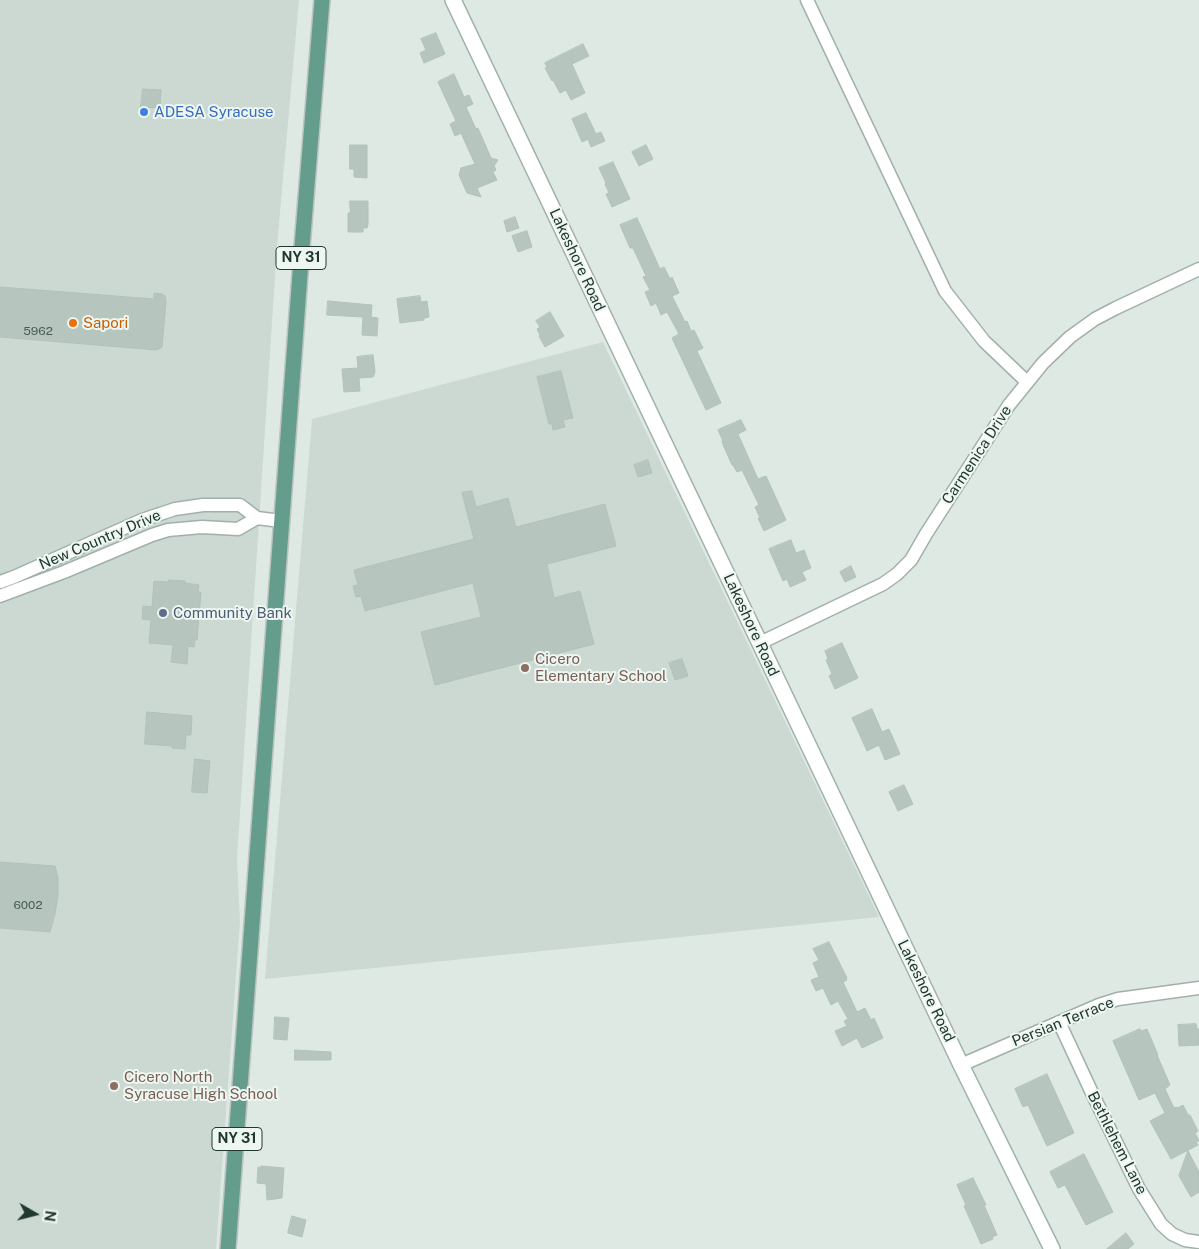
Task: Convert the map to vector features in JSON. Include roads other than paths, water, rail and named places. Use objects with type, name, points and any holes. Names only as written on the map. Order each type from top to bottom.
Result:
[{"type":"main road","name":"NY 31","points":[[228,1249],[281,521],[322,0]]},
{"type":"street","name":"Lakeshore Road","points":[[453,0],[961,1065],[1052,1249]]},
{"type":"street","points":[[807,0],[945,290],[984,341],[1027,382]]},
{"type":"street","name":"Carmenica Drive","points":[[760,643],[883,584],[898,574],[911,560],[1003,413],[1043,363],[1070,337],[1095,319],[1199,269]]},
{"type":"street","name":"New Country Drive","points":[[0,582],[142,520],[175,509],[203,505],[240,506],[257,518],[281,521]]},
{"type":"street","name":"New Country Drive","points":[[0,596],[168,530],[202,527],[238,529],[257,518]]},
{"type":"street","name":"Persian Terrace","points":[[961,1065],[1099,1005],[1118,999],[1199,988]]},
{"type":"street","name":"Bethlehem Lane","points":[[1059,1022],[1139,1189],[1161,1224],[1172,1234],[1185,1240],[1199,1242]]},
{"type":"place","name":"ADESA Syracuse","points":[[144,112]]},
{"type":"place","name":"Sapori","points":[[73,323]]},
{"type":"place","name":"Community Bank","points":[[163,613]]},
{"type":"place","name":"Cicero Elementary School","points":[[525,668]]},
{"type":"place","name":"Cicero North Syracuse High School","points":[[114,1086]]}]
